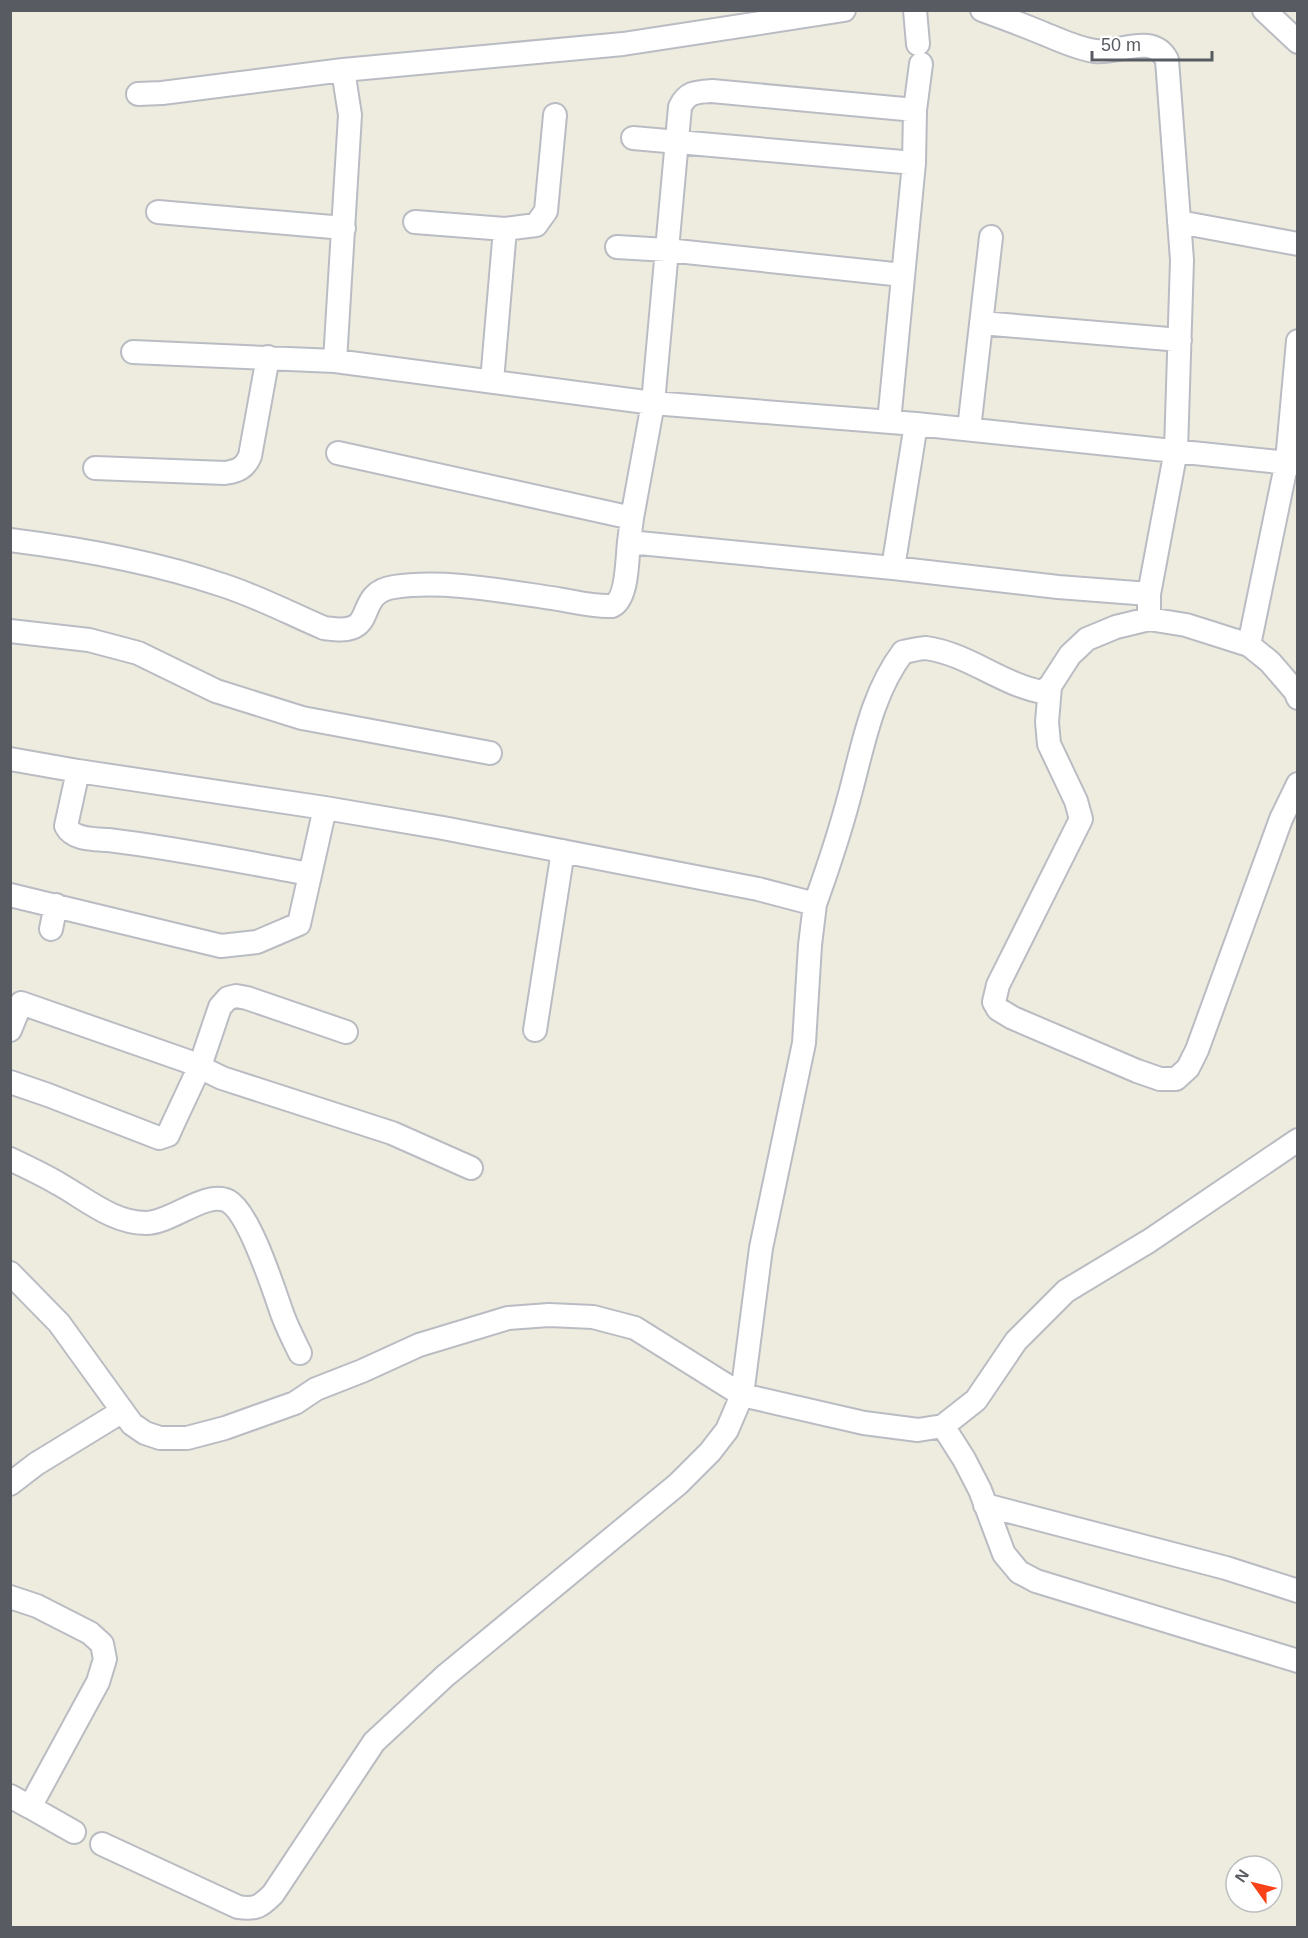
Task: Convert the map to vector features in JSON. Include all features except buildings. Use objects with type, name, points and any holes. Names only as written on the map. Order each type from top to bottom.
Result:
[{"type":"street","points":[[138,93],[162,93],[343,70],[623,44],[844,10]]},
{"type":"street","points":[[889,422],[914,163],[915,110],[920,54],[915,10]]},
{"type":"street","points":[[982,10],[1071,45],[1096,51],[1137,46],[1156,48],[1163,52],[1168,68],[1182,260],[1180,340],[1176,450],[1149,594],[1149,619]]},
{"type":"street","points":[[1264,10],[1298,42]]},
{"type":"street","points":[[336,361],[350,115],[343,70]]},
{"type":"street","points":[[10,540],[110,555],[214,582],[324,628],[350,629],[358,625],[365,616],[370,600],[376,594],[401,586],[428,584],[612,606],[617,604],[624,592],[632,518],[653,403],[676,141],[680,107],[684,97],[697,92],[712,91],[915,110]]},
{"type":"street","points":[[415,222],[506,229],[536,225],[546,211],[555,115]]},
{"type":"street","points":[[633,138],[914,163]]},
{"type":"street","points":[[158,212],[344,228]]},
{"type":"street","points":[[1179,222],[1298,244]]},
{"type":"street","points":[[492,381],[506,229]]},
{"type":"street","points":[[969,429],[991,237]]},
{"type":"street","points":[[617,247],[667,250],[903,275]]},
{"type":"street","points":[[981,322],[1180,340]]},
{"type":"street","points":[[1249,645],[1292,462],[1298,341]]},
{"type":"street","points":[[132,352],[336,361],[653,403],[916,424],[1292,462]]},
{"type":"street","points":[[95,468],[225,473],[236,471],[246,465],[250,456],[268,357]]},
{"type":"street","points":[[893,568],[916,424]]},
{"type":"street","points":[[338,453],[632,518]]},
{"type":"street","points":[[629,542],[1058,587],[1149,594]]},
{"type":"street","points":[[102,1844],[238,1907],[251,1909],[262,1905],[278,1887],[374,1742],[445,1676],[678,1484],[710,1452],[727,1430],[742,1395],[761,1248],[804,1043],[815,904],[836,846],[873,710],[890,669],[903,652],[924,648],[956,657],[1026,689],[1042,692],[1050,686],[1070,655],[1087,639],[1116,627],[1149,619],[1186,625],[1249,645],[1270,662],[1295,691],[1298,698]]},
{"type":"street","points":[[10,631],[90,639],[138,653],[216,691],[302,718],[490,753]]},
{"type":"street","points":[[1050,686],[1047,722],[1049,744],[1076,801],[1081,819],[998,985],[994,1002],[998,1009],[1013,1018],[1137,1071],[1160,1079],[1176,1079],[1188,1068],[1289,823],[1298,784]]},
{"type":"street","points":[[10,759],[444,828],[758,889],[815,904]]},
{"type":"street","points":[[78,771],[66,826],[74,835],[161,846],[310,874]]},
{"type":"street","points":[[10,895],[221,946],[257,942],[299,924],[325,808]]},
{"type":"street","points":[[535,1030],[563,851]]},
{"type":"street","points":[[51,929],[56,905]]},
{"type":"street","points":[[10,1082],[159,1138],[168,1135],[200,1066],[220,1007],[228,998],[236,996],[247,998],[346,1032]]},
{"type":"street","points":[[10,1030],[21,1003],[200,1066],[222,1078],[392,1133],[471,1167]]},
{"type":"street","points":[[10,1273],[59,1323],[121,1412],[132,1424],[160,1438],[187,1438],[225,1428],[295,1403],[316,1389],[419,1345],[508,1318],[549,1315],[593,1317],[636,1328],[742,1395],[864,1423],[918,1430],[943,1426],[975,1400],[1016,1341],[1066,1291],[1149,1241],[1298,1140]]},
{"type":"street","points":[[10,1159],[117,1218],[147,1223],[170,1217],[207,1200],[219,1198],[235,1206],[262,1260],[300,1353]]},
{"type":"street","points":[[10,1484],[36,1464],[121,1412]]},
{"type":"street","points":[[943,1426],[964,1459],[1004,1554],[1019,1572],[1080,1594],[1298,1661]]},
{"type":"street","points":[[985,1505],[1226,1568],[1298,1591]]},
{"type":"street","points":[[10,1597],[37,1606],[90,1633],[102,1644],[105,1659],[98,1682],[20,1801],[74,1832]]}]
